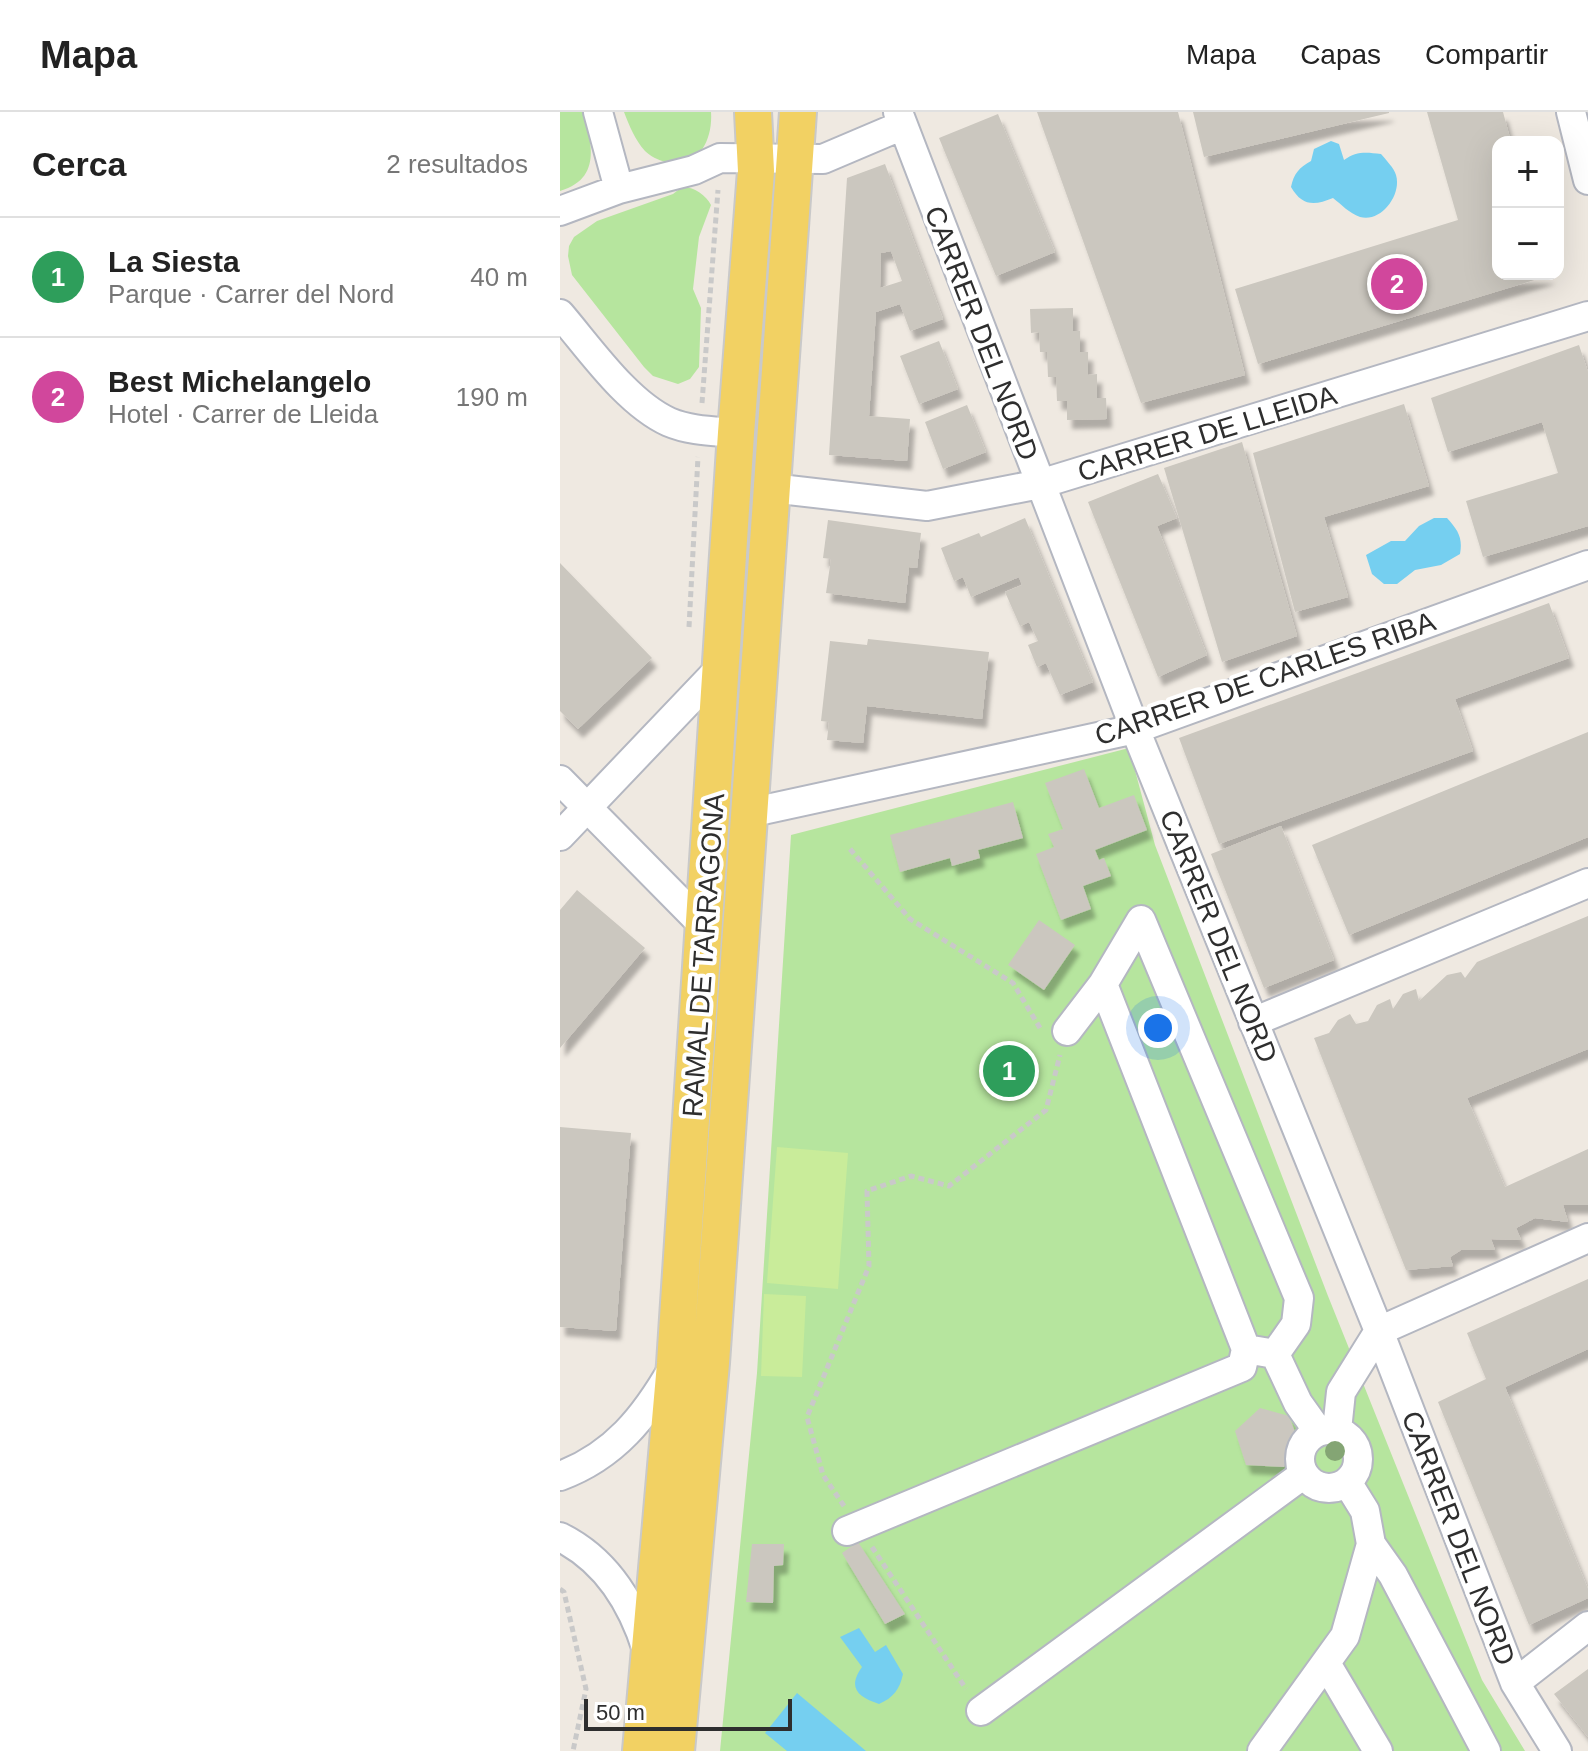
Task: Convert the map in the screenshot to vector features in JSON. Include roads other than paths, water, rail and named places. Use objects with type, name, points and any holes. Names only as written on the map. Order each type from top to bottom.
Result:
[{"type":"main road","name":"RAMAL DE TARRAGONA","points":[[641,1751],[675,1364],[723,665],[756,158],[753,112]]},
{"type":"main road","name":"RAMAL DE TARRAGONA","points":[[676,1751],[711,1363],[798,112]]},
{"type":"street","points":[[598,112],[619,189]]},
{"type":"street","points":[[1571,112],[1588,180]]},
{"type":"street","points":[[560,211],[619,189],[694,170],[720,158],[823,159],[901,119]]},
{"type":"street","name":"CARRER DEL NORD","points":[[901,119],[1135,729],[1379,1331],[1515,1683],[1557,1751]]},
{"type":"street","points":[[560,314],[630,394],[669,422],[736,433]]},
{"type":"street","name":"CARRER DE LLEIDA","points":[[771,488],[927,506],[1040,484],[1588,316]]},
{"type":"street","name":"CARRER DE CARLES RIBA","points":[[749,813],[1135,729],[1588,565]]},
{"type":"street","points":[[560,836],[723,665]]},
{"type":"street","points":[[560,780],[705,927]]},
{"type":"street","points":[[1253,1022],[1588,883]]},
{"type":"street","points":[[1054,1038],[1103,984],[1141,920],[1299,1298],[1296,1324],[1275,1354]]},
{"type":"street","points":[[853,1529],[1242,1367],[1246,1349],[1103,984]]},
{"type":"street","points":[[1327,1431],[1341,1392],[1379,1331],[1588,1238]]},
{"type":"street","points":[[1246,1349],[1275,1354]]},
{"type":"street","points":[[1275,1354],[1298,1403],[1327,1431],[1346,1435],[1357,1453],[1358,1464],[1347,1482],[1323,1488],[1312,1483],[1304,1474],[1300,1462],[1301,1449],[1308,1438],[1327,1431]]},
{"type":"street","points":[[560,1476],[608,1452],[628,1433],[656,1397],[675,1364]]},
{"type":"street","points":[[981,1711],[1304,1474]]},
{"type":"street","points":[[1347,1482],[1365,1511],[1371,1544],[1393,1575],[1486,1751]]},
{"type":"street","points":[[560,1537],[593,1557],[612,1579],[631,1610],[650,1658]]},
{"type":"street","points":[[1262,1751],[1345,1636],[1371,1544]]},
{"type":"street","points":[[1515,1683],[1588,1626]]},
{"type":"street","points":[[1326,1663],[1378,1751]]},
{"type":"water","points":[[1331,141],[1339,144],[1344,160],[1361,153],[1381,154],[1392,167],[1396,175],[1396,191],[1382,212],[1368,218],[1360,217],[1333,198],[1309,203],[1295,193],[1291,187],[1295,174],[1311,161],[1314,149]]},
{"type":"water","points":[[1434,518],[1447,518],[1454,526],[1459,534],[1460,554],[1441,565],[1415,570],[1397,584],[1384,584],[1372,574],[1366,555],[1391,541],[1405,541],[1419,526]]},
{"type":"water","points":[[859,1628],[875,1652],[886,1645],[903,1674],[895,1692],[879,1704],[857,1691],[855,1681],[862,1667],[840,1637]]},
{"type":"water","points":[[797,1693],[866,1751],[787,1751],[765,1733]]},
{"type":"place","name":"Best Michelangelo","points":[[1397,284]]},
{"type":"place","name":"La Siesta","points":[[1009,1071]]}]
